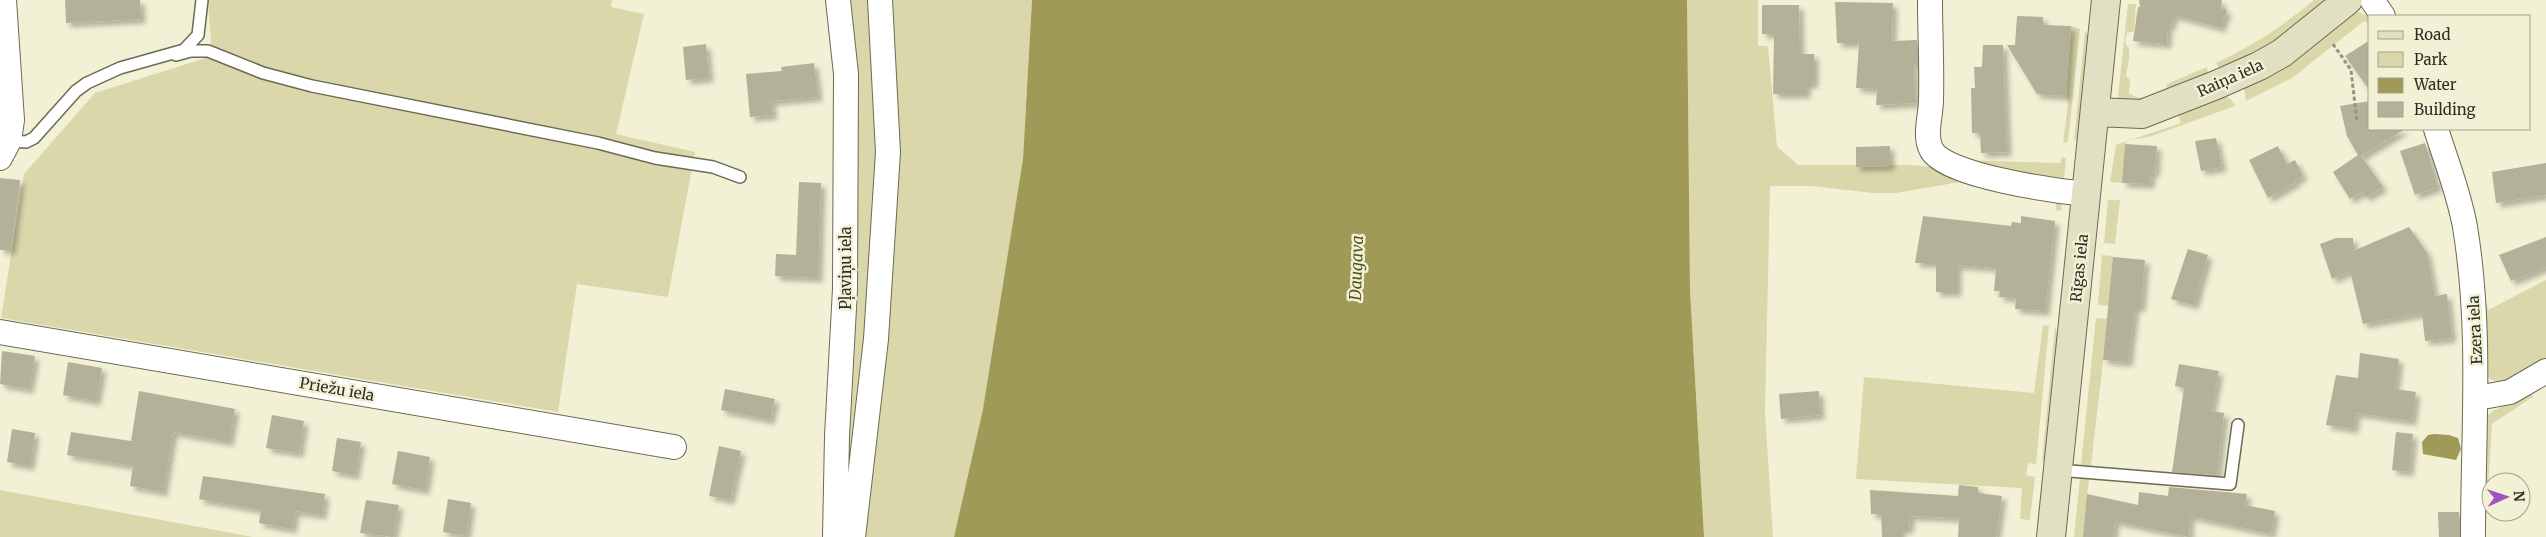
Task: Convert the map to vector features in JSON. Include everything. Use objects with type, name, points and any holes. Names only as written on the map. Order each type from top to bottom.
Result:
[{"type":"main road","name":"Rīgas iela","points":[[2051,537],[2106,0]]},
{"type":"main road","name":"Raiņa iela","points":[[2096,112],[2129,115],[2159,109],[2259,66],[2304,37],[2348,0]]},
{"type":"street","points":[[4,0],[5,135]]},
{"type":"street","name":"Pļaviņu iela","points":[[835,537],[837,436],[845,279],[846,74],[838,0]]},
{"type":"street","points":[[854,537],[876,339],[887,161],[887,109],[880,0]]},
{"type":"street","points":[[1930,0],[1931,102],[1928,139],[1931,151],[1940,160],[1952,166],[2001,180],[2086,194]]},
{"type":"street","points":[[2372,0],[2383,15]]},
{"type":"street","name":"Ezera iela","points":[[2436,130],[2457,191],[2465,225],[2472,276],[2477,398],[2474,449],[2473,537]]},
{"type":"street","name":"Priežu iela","points":[[0,332],[674,447]]},
{"type":"street","points":[[2477,398],[2510,392],[2546,371]]},
{"type":"lane","points":[[176,55],[192,44],[198,35],[202,0]]},
{"type":"lane","points":[[5,135],[26,142],[34,138],[76,91],[100,75],[191,51],[208,51],[262,72],[312,86],[598,143],[655,158],[713,167],[740,176]]},
{"type":"lane","points":[[2058,470],[2230,484],[2238,425]]},
{"type":"path","points":[[2318,25],[2351,70],[2358,122]]},
{"type":"green space","points":[[208,0],[612,0],[611,7],[644,14],[616,134],[695,152],[668,297],[577,284],[558,412],[1,318],[24,174],[95,93],[212,56]]},
{"type":"green space","points":[[846,0],[874,0],[879,53],[872,311],[842,525]]},
{"type":"green space","points":[[885,0],[1032,0],[1023,159],[983,409],[954,537],[861,537]]},
{"type":"green space","points":[[1687,0],[1758,0],[1758,46],[1768,46],[1777,146],[1798,165],[1912,165],[1941,168],[2007,190],[2051,200],[2013,196],[1966,181],[1896,193],[1872,193],[1813,186],[1770,186],[1765,412],[1773,537],[1704,537],[1690,290]]},
{"type":"green space","points":[[2314,0],[2332,0],[2288,37],[2222,72],[2216,63],[2267,35]]},
{"type":"green space","points":[[2128,4],[2136,4],[2134,31],[2127,33],[2125,42],[2129,49],[2126,76],[2130,80],[2129,93],[2138,98],[2148,97],[2166,89],[2167,84],[2207,67],[2208,75],[2151,100],[2128,101],[2118,97]]},
{"type":"green space","points":[[2357,12],[2368,15],[2368,24],[2364,21],[2292,78],[2246,101],[2244,87],[2350,14]]},
{"type":"green space","points":[[2071,26],[2080,29],[2068,142],[2063,143],[2068,104],[2066,93]]},
{"type":"green space","points":[[2085,31],[2089,36],[2079,137],[2074,141]]},
{"type":"green space","points":[[2225,96],[2231,99],[2235,106],[2152,136],[2130,140],[2181,123],[2177,112]]},
{"type":"green space","points":[[1939,139],[1945,151],[1958,159],[1947,156]]},
{"type":"green space","points":[[2126,142],[2122,183],[2110,182],[2116,145]]},
{"type":"green space","points":[[2062,157],[2066,158],[2064,180],[2017,177],[1960,160],[2060,163]]},
{"type":"green space","points":[[2108,200],[2120,200],[2115,244],[2104,243]]},
{"type":"green space","points":[[2056,202],[2062,203],[2061,210],[2056,211]]},
{"type":"green space","points":[[2102,255],[2113,256],[2109,306],[2098,305]]},
{"type":"green space","points":[[2546,280],[2546,361],[2517,377],[2501,382],[2494,381],[2487,377],[2485,305],[2487,303],[2488,310]]},
{"type":"green space","points":[[2096,318],[2108,319],[2091,465],[2081,465]]},
{"type":"green space","points":[[2043,325],[2049,326],[2036,464],[2028,463],[2026,475],[2035,477],[2030,520],[2020,519],[2022,488],[1856,479],[1864,377],[2034,393]]},
{"type":"green space","points":[[2055,327],[2059,338],[2046,457],[2042,462]]},
{"type":"green space","points":[[2529,394],[2534,396],[2492,424],[2489,472],[2482,472],[2485,418],[2493,411]]},
{"type":"green space","points":[[2080,478],[2089,479],[2083,537],[2074,537]]},
{"type":"green space","points":[[0,490],[253,537],[0,537]]},
{"type":"green space","points":[[2481,497],[2481,522],[2486,522],[2485,537],[2479,537]]},
{"type":"water","name":"Daugava","points":[[1032,0],[1687,0],[1690,290],[1704,537],[954,537],[983,409],[1023,159]]},
{"type":"water","points":[[2434,434],[2458,438],[2461,449],[2456,460],[2423,454],[2422,442],[2428,435]]},
{"type":"building","points":[[65,0],[140,0],[141,19],[66,23]]},
{"type":"building","points":[[2139,0],[2222,0],[2221,8],[2227,10],[2221,28],[2173,15],[2172,24],[2168,25],[2167,44],[2133,41],[2138,7],[2140,7]]},
{"type":"building","points":[[1835,2],[1893,3],[1892,41],[1917,40],[1917,63],[1914,63],[1915,103],[1876,105],[1877,89],[1856,88],[1859,43],[1837,43]]},
{"type":"building","points":[[1762,5],[1799,5],[1800,54],[1814,54],[1814,81],[1812,84],[1806,84],[1806,94],[1773,94],[1774,34],[1762,34]]},
{"type":"building","points":[[2017,16],[2043,17],[2043,25],[2071,26],[2066,96],[2037,94],[2007,45],[2015,45]]},
{"type":"building","points":[[2368,41],[2368,88],[2345,56]]},
{"type":"building","points":[[706,44],[709,78],[686,80],[683,47]]},
{"type":"building","points":[[1983,45],[2003,45],[2007,152],[1981,153],[1980,133],[1972,133],[1971,88],[1975,88],[1974,67],[1982,67]]},
{"type":"building","points":[[814,63],[818,97],[771,101],[773,115],[750,117],[746,74],[782,71],[781,67]]},
{"type":"building","points":[[2368,101],[2368,130],[2403,130],[2361,156],[2383,187],[2366,197],[2362,192],[2350,199],[2333,172],[2358,155],[2347,136],[2340,106]]},
{"type":"building","points":[[2216,138],[2222,167],[2201,171],[2195,141]]},
{"type":"building","points":[[2425,143],[2438,187],[2415,195],[2400,151]]},
{"type":"building","points":[[2125,144],[2157,146],[2155,173],[2151,172],[2150,184],[2122,183]]},
{"type":"building","points":[[1890,146],[1890,166],[1856,167],[1856,147]]},
{"type":"building","points":[[2278,146],[2287,164],[2295,160],[2303,176],[2268,198],[2249,160]]},
{"type":"building","points":[[2546,163],[2546,195],[2496,203],[2492,172]]},
{"type":"building","points":[[0,178],[20,180],[11,250],[0,250]]},
{"type":"building","points":[[799,182],[821,183],[818,278],[775,276],[776,254],[796,255]]},
{"type":"building","points":[[1923,216],[2011,226],[2012,222],[2021,223],[2021,216],[2055,221],[2045,311],[2015,309],[2016,298],[1999,297],[2000,291],[1994,291],[1996,268],[1957,265],[1957,292],[1936,292],[1936,263],[1915,263]]},
{"type":"building","points":[[2409,227],[2427,253],[2435,296],[2447,294],[2452,338],[2425,341],[2422,313],[2363,324],[2350,271],[2332,279],[2320,244],[2336,238],[2353,238],[2353,251]]},
{"type":"building","points":[[2546,237],[2546,267],[2511,281],[2499,255]]},
{"type":"building","points":[[2188,249],[2208,255],[2194,305],[2171,299]]},
{"type":"building","points":[[2113,257],[2145,260],[2141,307],[2135,307],[2128,362],[2103,360]]},
{"type":"building","points":[[2,351],[35,356],[29,389],[0,384]]},
{"type":"building","points":[[2360,353],[2399,359],[2395,389],[2416,392],[2412,421],[2356,413],[2354,429],[2326,425],[2336,375],[2358,378]]},
{"type":"building","points":[[68,362],[102,368],[96,401],[63,395]]},
{"type":"building","points":[[2179,364],[2219,371],[2211,411],[2224,413],[2217,475],[2172,472],[2184,388],[2175,386]]},
{"type":"building","points":[[725,389],[775,399],[770,420],[721,410]]},
{"type":"building","points":[[139,391],[235,409],[229,442],[173,432],[163,492],[130,486],[133,466],[67,455],[71,432],[131,441]]},
{"type":"building","points":[[1819,391],[1820,415],[1781,419],[1779,394]]},
{"type":"building","points":[[272,415],[304,421],[299,453],[266,448]]},
{"type":"building","points":[[12,429],[35,433],[30,466],[7,462]]},
{"type":"building","points":[[2396,432],[2413,434],[2409,472],[2392,470]]},
{"type":"building","points":[[337,438],[361,442],[355,475],[332,471]]},
{"type":"building","points":[[719,446],[741,451],[730,500],[709,496]]},
{"type":"building","points":[[398,451],[430,457],[425,490],[392,484]]},
{"type":"building","points":[[203,476],[325,494],[322,515],[295,511],[292,529],[259,523],[261,510],[199,499]]},
{"type":"building","points":[[1959,485],[1978,487],[1978,493],[2002,496],[1996,537],[1958,537],[1959,518],[1910,516],[1909,529],[1901,529],[1901,537],[1882,537],[1881,514],[1871,514],[1870,490],[1958,496]]},
{"type":"building","points":[[2169,487],[2247,494],[2245,505],[2275,511],[2271,534],[2190,516],[2189,537],[2115,521],[2113,537],[2083,537],[2087,494],[2138,505],[2139,492],[2168,496]]},
{"type":"building","points":[[448,499],[471,503],[466,536],[443,532]]},
{"type":"building","points":[[366,500],[399,505],[393,537],[360,533]]},
{"type":"building","points":[[2438,512],[2459,512],[2459,537],[2439,537]]}]
